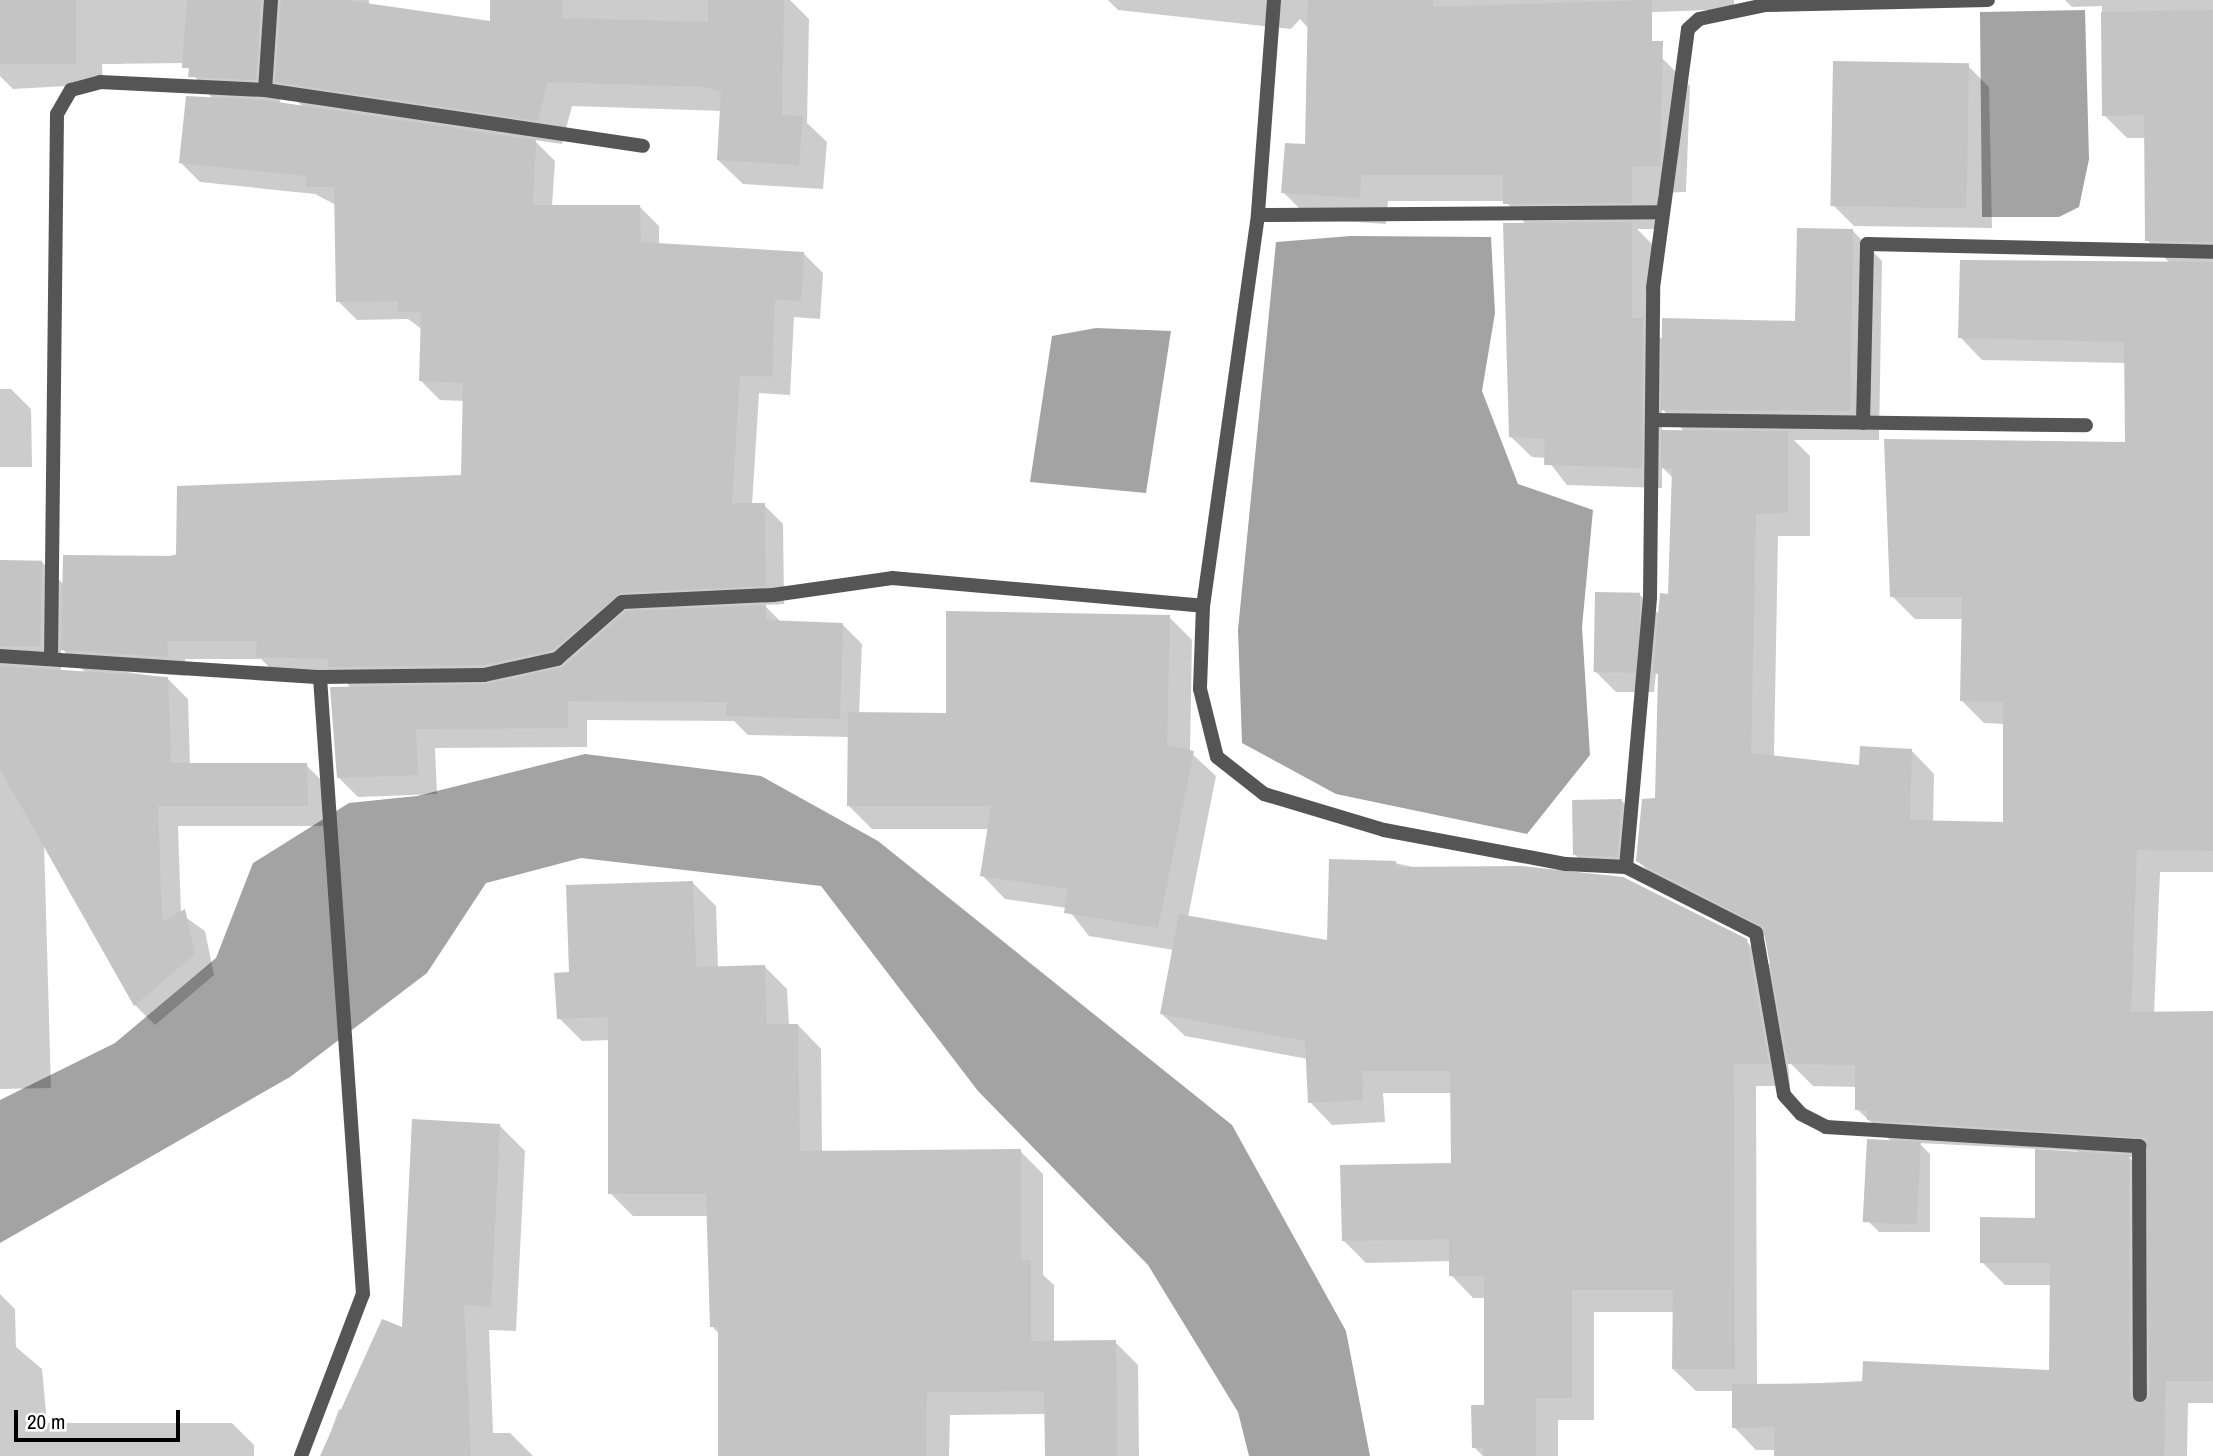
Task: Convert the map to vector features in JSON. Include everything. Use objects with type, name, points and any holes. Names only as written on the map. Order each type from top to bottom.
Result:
[{"type":"street","points":[[265,90],[271,0]]},
{"type":"street","points":[[1274,0],[1258,215],[1203,606],[1200,689],[1217,757],[1264,794],[1384,830],[1566,864],[1626,867],[1756,933],[1784,1095],[1801,1114],[1826,1127],[2139,1146],[2140,1395]]},
{"type":"street","points":[[1626,867],[1650,597],[1653,288],[1688,29],[1699,19],[1765,5],[1988,0]]},
{"type":"street","points":[[51,660],[57,114],[71,90],[100,82],[265,90],[643,146]]},
{"type":"street","points":[[1258,215],[1662,212]]},
{"type":"street","points":[[1863,423],[1867,244],[2213,252]]},
{"type":"street","points":[[1652,420],[2086,425]]},
{"type":"street","points":[[0,656],[320,677],[484,675],[540,667],[622,602],[774,595],[892,578],[1203,606]]},
{"type":"street","points":[[301,1456],[363,1294],[346,1047],[324,806],[320,677]]},
{"type":"shaded area","points":[[2085,10],[2089,159],[2079,207],[2059,217],[1982,217],[1980,12]]},
{"type":"shaded area","points":[[1351,236],[1491,237],[1495,313],[1482,391],[1518,484],[1593,510],[1582,627],[1590,755],[1527,834],[1336,794],[1242,743],[1238,630],[1276,242]]},
{"type":"shaded area","points":[[1096,328],[1171,331],[1146,493],[1030,482],[1052,336]]},
{"type":"shaded area","points":[[585,754],[761,776],[878,841],[1232,1125],[1346,1331],[1370,1456],[1249,1456],[1238,1412],[1148,1265],[978,1091],[821,886],[581,858],[486,883],[427,973],[290,1077],[0,1243],[0,1100],[115,1043],[216,958],[253,863],[349,803],[417,796]]},
{"type":"building","points":[[0,0],[76,0],[76,64],[0,64]]},
{"type":"building","points":[[187,0],[261,0],[256,80],[188,77],[189,68],[182,68]]},
{"type":"building","points":[[281,0],[345,0],[490,21],[490,0],[562,0],[562,18],[708,22],[708,0],[784,0],[782,115],[803,116],[799,165],[717,160],[721,92],[706,87],[548,82],[537,121],[275,82]]},
{"type":"building","points":[[1308,0],[1433,0],[1433,7],[1652,0],[1652,41],[1663,41],[1660,166],[1632,167],[1632,203],[1503,204],[1503,175],[1361,175],[1360,198],[1281,193],[1285,143],[1305,144]]},
{"type":"building","points":[[2213,10],[2213,242],[2145,241],[2144,115],[2102,116],[2101,12]]},
{"type":"building","points":[[1833,61],[1969,63],[1966,208],[1830,206]]},
{"type":"building","points":[[186,96],[264,100],[536,140],[533,205],[640,205],[641,242],[804,252],[801,301],[775,299],[772,377],[740,375],[732,503],[765,503],[766,586],[621,593],[553,650],[483,665],[328,667],[328,659],[256,657],[257,641],[167,641],[168,657],[61,650],[63,555],[176,556],[177,486],[461,475],[463,383],[419,381],[421,312],[398,312],[398,301],[336,302],[334,187],[306,187],[306,176],[179,163]]},
{"type":"building","points":[[1632,222],[1632,318],[1643,318],[1642,468],[1544,465],[1545,439],[1509,437],[1503,223]]},
{"type":"building","points":[[1797,228],[1853,229],[1850,411],[1661,410],[1662,318],[1795,321]]},
{"type":"building","points":[[1960,260],[2213,262],[2213,851],[2137,850],[2131,1012],[2213,1011],[2213,1381],[2166,1381],[2164,1456],[1774,1456],[1775,1427],[1732,1428],[1732,1384],[1862,1383],[1863,1361],[2049,1370],[2050,1263],[1980,1263],[1980,1217],[2035,1218],[2035,1149],[2129,1155],[2130,1395],[2139,1405],[2150,1396],[2145,1138],[1867,1120],[1867,1110],[1855,1110],[1855,1065],[1788,1064],[1763,927],[1636,861],[1642,799],[1655,798],[1658,673],[1653,673],[1660,593],[1668,594],[1672,469],[1661,468],[1661,430],[1788,431],[1788,513],[1756,514],[1751,753],[1859,765],[1860,746],[1912,749],[1910,820],[2003,822],[2003,702],[1960,701],[1962,597],[1890,597],[1884,439],[2125,442],[2124,342],[1958,338]]},
{"type":"building","points":[[0,560],[42,561],[40,647],[0,646]]},
{"type":"building","points":[[1595,592],[1640,593],[1639,673],[1594,672]]},
{"type":"building","points":[[766,605],[766,620],[843,623],[840,719],[726,716],[727,702],[568,701],[568,728],[416,729],[418,775],[337,778],[330,687],[486,684],[563,667],[626,611]]},
{"type":"building","points":[[946,611],[1170,615],[1167,745],[1194,751],[1158,928],[1064,913],[1068,889],[980,876],[991,806],[847,806],[848,712],[946,713]]},
{"type":"building","points":[[0,666],[168,677],[171,763],[307,763],[308,806],[158,806],[162,922],[185,909],[195,954],[134,1006],[0,769]]},
{"type":"building","points":[[1622,799],[1617,857],[1573,855],[1572,800]]},
{"type":"building","points":[[1329,859],[1396,861],[1396,867],[1522,866],[1623,877],[1747,939],[1769,1064],[1734,1064],[1735,1369],[1672,1369],[1673,1290],[1572,1290],[1572,1398],[1536,1398],[1536,1456],[1483,1456],[1483,1448],[1472,1448],[1471,1405],[1484,1405],[1484,1276],[1449,1276],[1449,1239],[1342,1241],[1340,1165],[1451,1163],[1450,1071],[1362,1071],[1363,1100],[1308,1103],[1305,1041],[1160,1014],[1179,914],[1327,940]]},
{"type":"building","points":[[693,881],[696,967],[765,965],[767,1024],[798,1024],[800,1151],[1021,1149],[1021,1260],[1031,1260],[1031,1341],[1116,1340],[1117,1456],[1045,1456],[1044,1391],[927,1392],[926,1456],[718,1456],[718,1327],[710,1327],[706,1194],[608,1194],[608,1017],[557,1019],[554,973],[569,972],[566,885]]},
{"type":"building","points":[[412,1119],[500,1124],[491,1307],[464,1305],[471,1456],[320,1456],[382,1319],[402,1327]]},
{"type":"building","points":[[1867,1139],[1921,1142],[1917,1225],[1863,1222]]}]
